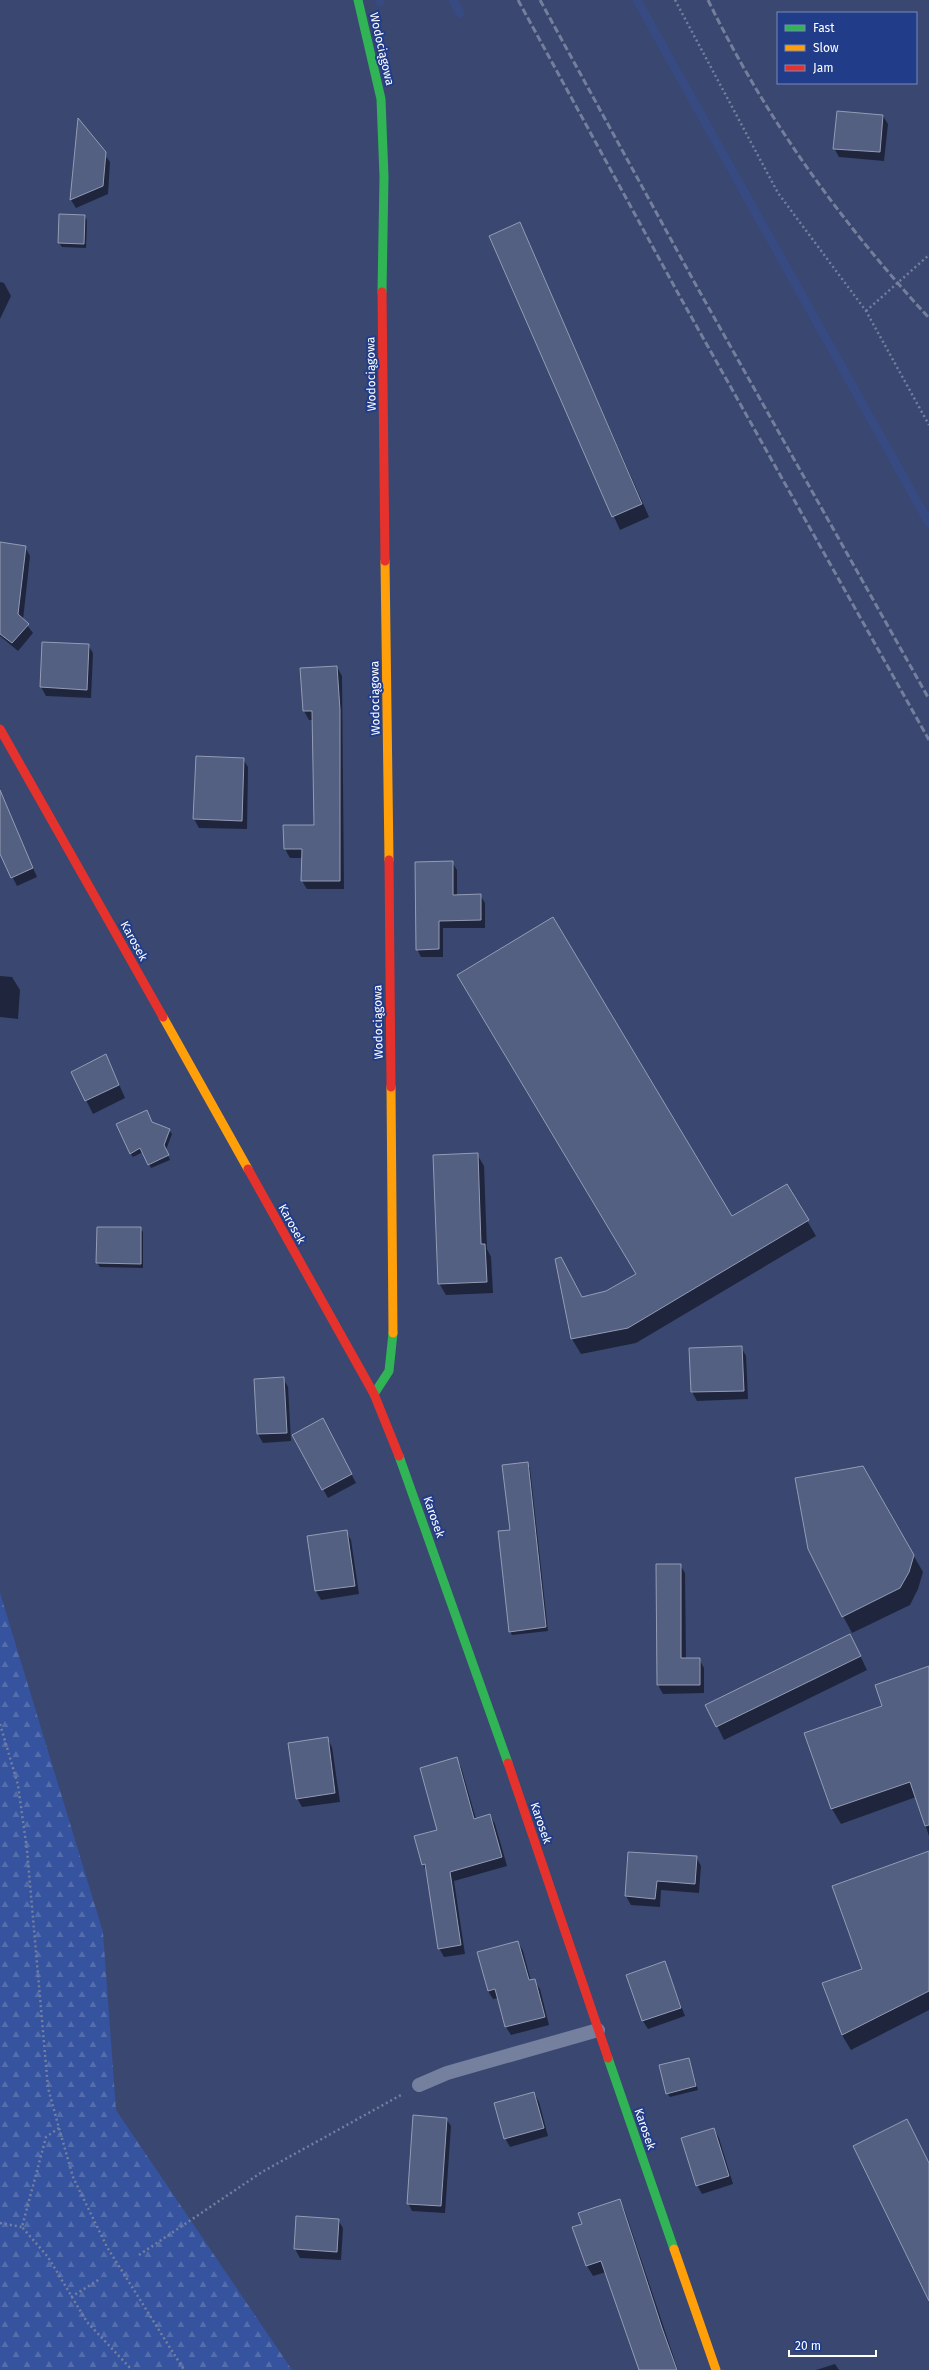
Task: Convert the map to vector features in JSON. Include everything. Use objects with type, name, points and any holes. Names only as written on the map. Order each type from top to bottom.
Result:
[{"type":"street","name":"Wodociągowa","points":[[358,0],[381,99],[384,177],[382,258],[394,1320],[389,1371],[374,1394]]},
{"type":"street","name":"Karosek","points":[[0,729],[374,1394],[394,1441],[528,1821],[598,2030],[716,2370]]},
{"type":"lane","points":[[419,2085],[447,2073],[598,2030]]},
{"type":"path","points":[[675,0],[778,193],[866,311],[929,425]]},
{"type":"path","points":[[866,311],[929,255]]},
{"type":"path","points":[[0,1724],[18,1785],[27,1850],[48,2088],[59,2128],[73,2177],[107,2247],[184,2370]]},
{"type":"path","points":[[139,2255],[262,2172],[419,2085]]},
{"type":"path","points":[[22,2227],[46,2137],[59,2128]]},
{"type":"path","points":[[0,2223],[22,2227],[48,2257],[86,2322],[132,2370]]},
{"type":"path","points":[[71,2297],[100,2279]]},
{"type":"green space","points":[[0,1593],[103,1932],[116,2110],[292,2370],[0,2370]]},
{"type":"building","points":[[837,111],[883,115],[880,152],[833,149]]},
{"type":"building","points":[[78,118],[106,152],[103,186],[70,200]]},
{"type":"building","points":[[59,214],[85,215],[84,244],[58,243]]},
{"type":"building","points":[[520,222],[642,504],[612,517],[489,236]]},
{"type":"building","points":[[0,542],[26,546],[18,614],[29,624],[12,643],[0,634]]},
{"type":"building","points":[[42,642],[89,644],[87,690],[40,687]]},
{"type":"building","points":[[337,666],[340,710],[340,881],[301,881],[302,849],[284,849],[283,825],[314,825],[312,711],[303,711],[300,668]]},
{"type":"building","points":[[196,756],[244,758],[242,821],[193,819]]},
{"type":"building","points":[[0,790],[33,868],[11,878],[0,854]]},
{"type":"building","points":[[453,861],[453,895],[481,894],[481,920],[439,921],[439,949],[416,950],[415,862]]},
{"type":"building","points":[[553,917],[732,1216],[787,1184],[809,1220],[628,1328],[571,1339],[555,1259],[561,1257],[582,1297],[606,1291],[636,1274],[457,975]]},
{"type":"building","points":[[106,1054],[119,1085],[85,1101],[71,1072]]},
{"type":"building","points":[[147,1110],[152,1122],[170,1129],[164,1145],[169,1155],[148,1165],[140,1148],[130,1154],[116,1124]]},
{"type":"building","points":[[478,1153],[481,1244],[485,1244],[487,1282],[438,1284],[433,1155]]},
{"type":"building","points":[[97,1227],[141,1227],[141,1264],[96,1263]]},
{"type":"building","points":[[742,1346],[744,1391],[691,1392],[689,1348]]},
{"type":"building","points":[[284,1377],[287,1433],[257,1434],[254,1379]]},
{"type":"building","points":[[323,1418],[352,1474],[322,1490],[292,1435]]},
{"type":"building","points":[[528,1462],[546,1627],[509,1632],[498,1531],[510,1530],[502,1465]]},
{"type":"building","points":[[863,1466],[914,1555],[909,1572],[900,1588],[842,1617],[808,1549],[795,1478]]},
{"type":"building","points":[[347,1530],[355,1586],[315,1591],[307,1536]]},
{"type":"building","points":[[656,1564],[681,1564],[681,1658],[700,1658],[700,1685],[657,1685]]},
{"type":"building","points":[[850,1634],[861,1656],[716,1727],[705,1705]]},
{"type":"building","points":[[929,1666],[929,1825],[925,1826],[910,1782],[831,1809],[804,1733],[882,1706],[875,1685]]},
{"type":"building","points":[[328,1737],[335,1793],[296,1799],[288,1743]]},
{"type":"building","points":[[457,1757],[474,1819],[490,1814],[502,1857],[450,1872],[461,1945],[438,1949],[425,1864],[422,1865],[414,1836],[437,1830],[420,1768]]},
{"type":"building","points":[[929,1851],[929,1991],[842,2035],[822,1983],[862,1969],[832,1886]]},
{"type":"building","points":[[628,1852],[697,1856],[695,1884],[657,1881],[655,1899],[625,1896]]},
{"type":"building","points":[[518,1941],[529,1980],[535,1979],[545,2017],[505,2027],[495,1989],[488,1991],[477,1952]]},
{"type":"building","points":[[665,1961],[681,2008],[642,2021],[626,1975]]},
{"type":"building","points":[[689,2058],[696,2086],[666,2094],[659,2065]]},
{"type":"building","points":[[534,2092],[544,2128],[504,2139],[494,2103]]},
{"type":"building","points":[[413,2115],[447,2118],[441,2206],[407,2204]]},
{"type":"building","points":[[907,2119],[929,2163],[929,2301],[853,2146]]},
{"type":"building","points":[[714,2128],[729,2176],[696,2186],[681,2138]]},
{"type":"building","points":[[620,2199],[677,2370],[639,2370],[601,2261],[586,2266],[572,2227],[582,2224],[578,2213]]},
{"type":"building","points":[[296,2216],[339,2219],[337,2252],[294,2249]]},
{"type":"waterway","points":[[453,0],[460,13]]},
{"type":"waterway","points":[[637,0],[929,523]]},
{"type":"railway","points":[[518,0],[679,295],[929,740]]},
{"type":"railway","points":[[540,0],[697,287],[929,699]]},
{"type":"railway","points":[[708,0],[730,44],[754,86],[807,167],[865,244],[929,318]]},
{"type":"traffic: fast","points":[[358,0],[381,99],[384,177],[382,292]]},
{"type":"traffic: fast","points":[[374,1394],[389,1371],[393,1333]]},
{"type":"traffic: fast","points":[[399,1456],[508,1763]]},
{"type":"traffic: fast","points":[[608,2058],[674,2249]]},
{"type":"traffic: slow","points":[[385,561],[389,860]]},
{"type":"traffic: slow","points":[[163,1017],[248,1169]]},
{"type":"traffic: slow","points":[[391,1087],[393,1333]]},
{"type":"traffic: slow","points":[[674,2249],[716,2370]]},
{"type":"traffic: jam","points":[[382,292],[385,561]]},
{"type":"traffic: jam","points":[[0,729],[163,1017]]},
{"type":"traffic: jam","points":[[389,860],[391,1087]]},
{"type":"traffic: jam","points":[[248,1169],[374,1394],[399,1456]]},
{"type":"traffic: jam","points":[[508,1763],[608,2058]]}]
